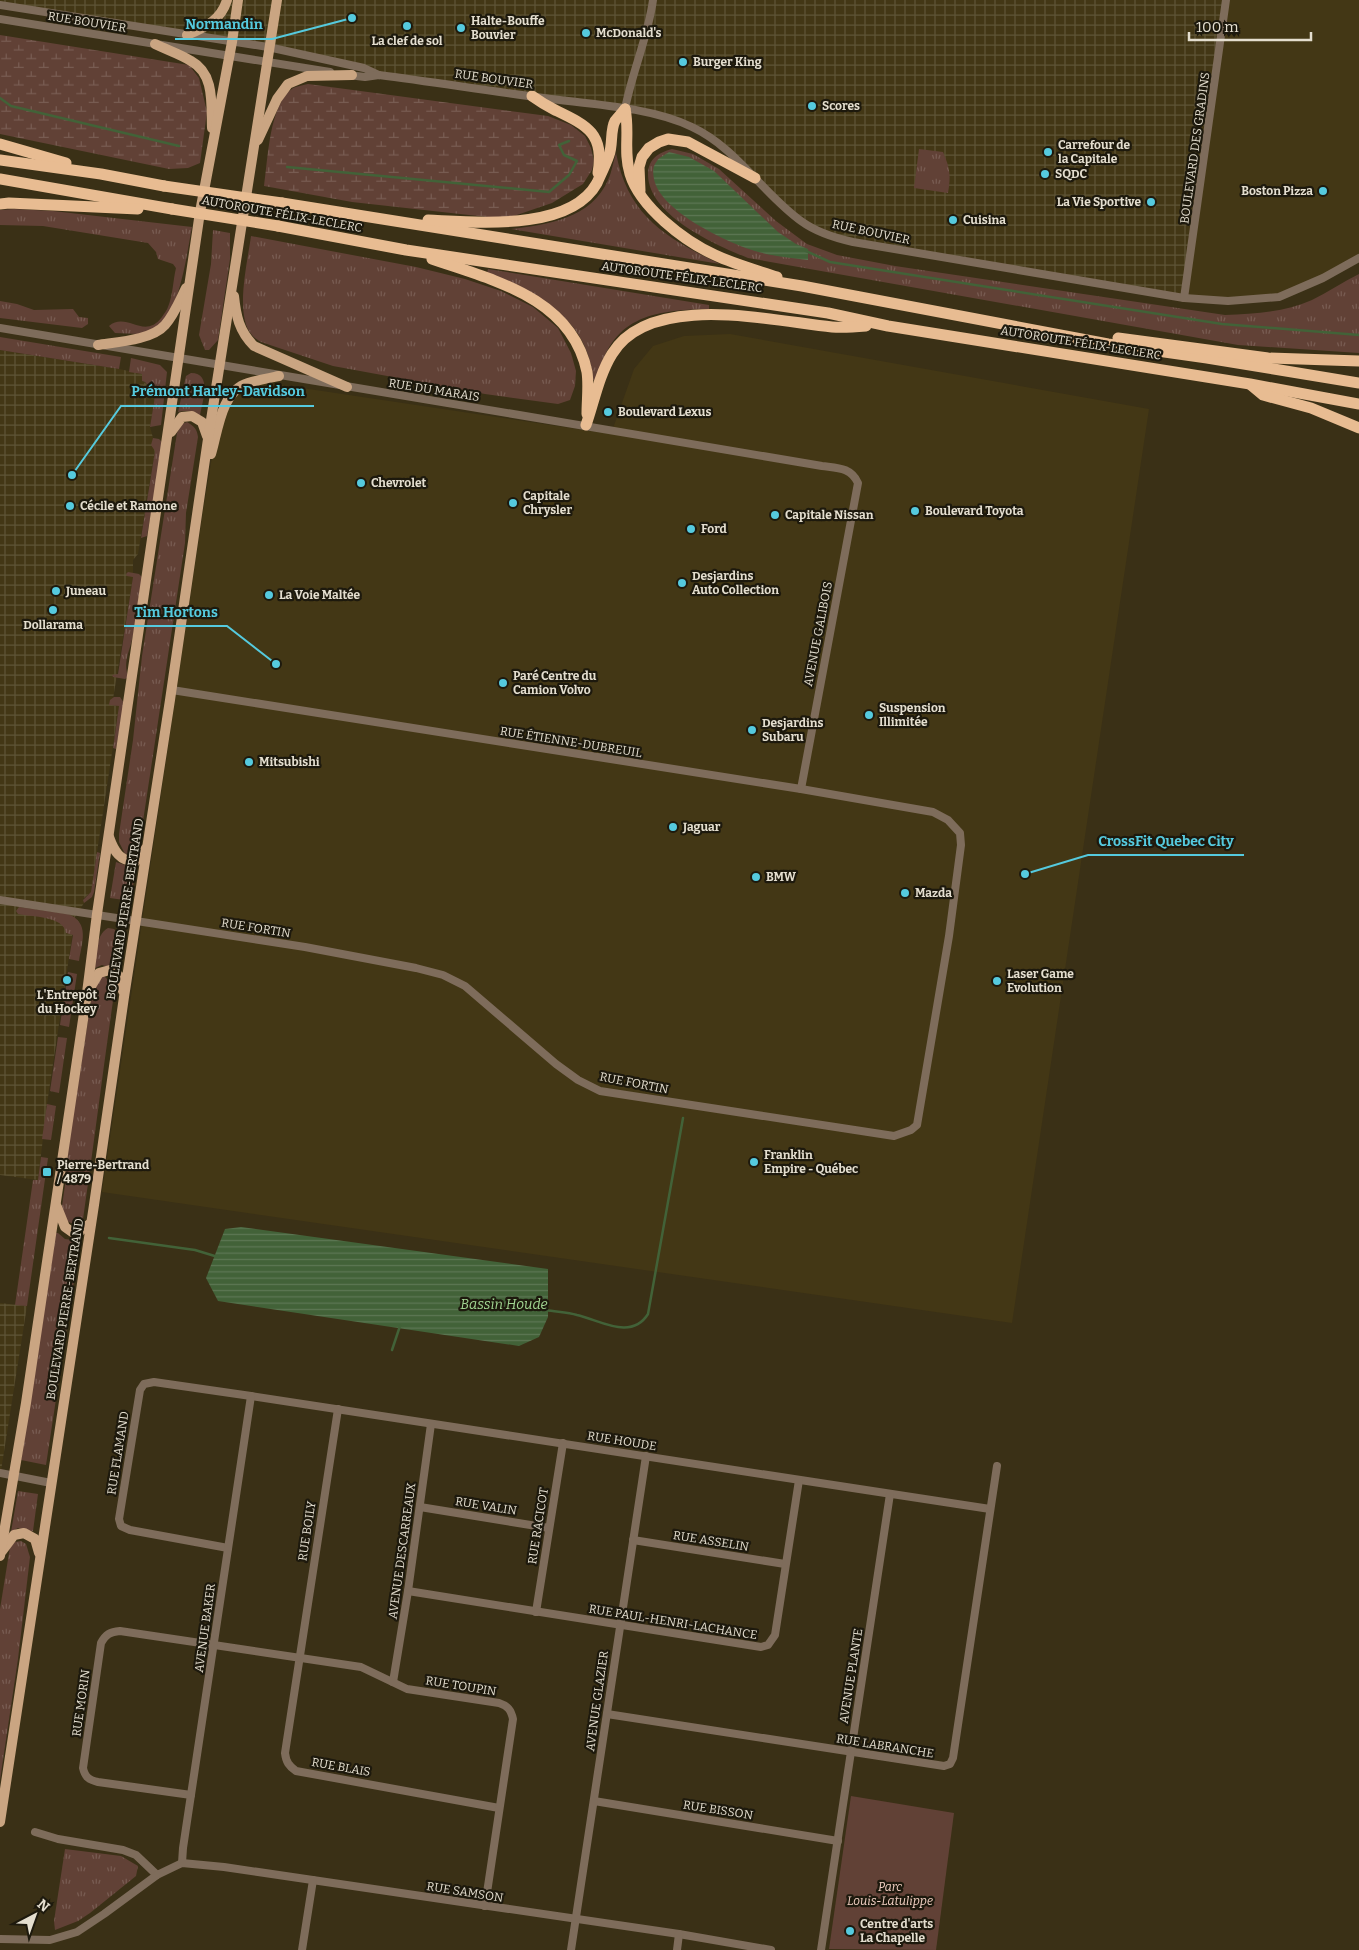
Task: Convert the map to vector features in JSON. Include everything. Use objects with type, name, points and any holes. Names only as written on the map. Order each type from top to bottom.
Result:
[{"type":"highway","points":[[532,96],[588,128],[596,142],[599,155],[596,185]]},
{"type":"highway","points":[[374,218],[516,222],[540,219],[572,206],[596,185],[610,154],[614,122],[625,109]]},
{"type":"highway","points":[[625,109],[628,123],[626,156],[631,176],[652,210],[680,233],[714,255],[802,286]]},
{"type":"highway","points":[[640,193],[639,167],[642,157],[649,148],[658,142],[668,139],[688,142],[755,178]]},
{"type":"highway","points":[[0,144],[101,174]]},
{"type":"highway","name":"AUTOROUTE FÉLIX-LECLERC","points":[[0,160],[101,174],[164,186],[802,286],[1108,344],[1359,383]]},
{"type":"highway","name":"AUTOROUTE FÉLIX-LECLERC","points":[[0,179],[168,209],[278,226],[406,250],[819,312],[888,326],[1250,384],[1359,404]]},
{"type":"highway","points":[[0,204],[168,209]]},
{"type":"highway","points":[[406,250],[504,284],[527,295],[561,321],[572,334],[582,354],[587,374],[586,425]]},
{"type":"highway","points":[[586,425],[612,353],[627,337],[642,326],[663,319],[719,314],[833,327],[888,326]]},
{"type":"highway","points":[[1027,328],[1156,342],[1268,358],[1359,361]]},
{"type":"highway","points":[[1250,384],[1263,395],[1311,408],[1359,428]]},
{"type":"main road","points":[[187,35],[208,26],[215,20],[223,11],[227,0]]},
{"type":"main road","name":"BOULEVARD PIERRE-BERTRAND","points":[[0,1556],[56,1203],[200,212],[232,42],[238,0]]},
{"type":"main road","name":"BOULEVARD PIERRE-BERTRAND","points":[[0,1822],[172,690],[219,366],[277,0]]},
{"type":"main road","points":[[155,44],[191,61],[203,70],[209,82],[213,141]]},
{"type":"main road","points":[[253,150],[277,99],[288,84],[308,76],[343,77],[352,75]]},
{"type":"main road","points":[[98,345],[150,335],[164,327],[173,314],[190,278]]},
{"type":"main road","points":[[233,280],[236,313],[244,336],[254,346],[347,387]]},
{"type":"main road","points":[[200,494],[221,418],[229,397],[236,389],[246,383],[279,376]]},
{"type":"main road","points":[[168,437],[180,419],[190,416],[196,417],[202,422],[208,440]]},
{"type":"main road","points":[[108,836],[117,853],[127,861],[137,861],[148,844]]},
{"type":"main road","points":[[87,992],[99,973],[109,970],[119,976],[124,997]]},
{"type":"main road","points":[[56,1203],[65,1227],[72,1232],[80,1231],[91,1223]]},
{"type":"main road","points":[[1,1552],[14,1535],[24,1533],[34,1537],[37,1542],[40,1559]]},
{"type":"street","points":[[625,109],[628,92],[649,23],[653,0]]},
{"type":"street","name":"BOULEVARD DES GRADINS","points":[[1184,298],[1226,0]]},
{"type":"street","name":"RUE BOUVIER","points":[[0,5],[268,48],[364,68],[379,75]]},
{"type":"street","name":"RUE BOUVIER","points":[[0,20],[229,55],[267,63],[365,77],[379,75],[625,109],[664,117],[692,127],[718,142],[801,222],[835,238],[1184,298],[1228,301],[1279,297],[1324,278],[1359,258]]},
{"type":"street","name":"RUE DU MARAIS","points":[[0,328],[179,360],[586,425],[844,470],[854,475],[858,483]]},
{"type":"street","name":"AVENUE GALIBOIS","points":[[801,789],[858,483]]},
{"type":"street","name":"RUE ÉTIENNE-DUBREUIL","points":[[172,690],[801,789],[933,812],[948,820],[960,832]]},
{"type":"street","name":"RUE FORTIN","points":[[0,900],[305,947],[444,975],[465,986],[556,1064],[578,1080],[600,1091],[894,1136],[911,1130],[917,1125],[949,936],[961,845],[960,832]]},
{"type":"street","name":"RUE FLAMAND","points":[[228,1548],[130,1530],[122,1526],[119,1519],[140,1390],[144,1384],[154,1382],[251,1396]]},
{"type":"street","name":"RUE HOUDE","points":[[251,1396],[990,1509]]},
{"type":"street","name":"AVENUE BAKER","points":[[182,1862],[251,1396]]},
{"type":"street","name":"RUE BOILY","points":[[298,1657],[338,1409]]},
{"type":"street","name":"AVENUE DESCARREAUX","points":[[393,1682],[408,1591],[431,1424]]},
{"type":"street","name":"RUE RACICOT","points":[[536,1612],[563,1443]]},
{"type":"street","name":"AVENUE GLAZIER","points":[[571,1950],[646,1456]]},
{"type":"street","name":"RUE LABRANCHE","points":[[607,1714],[944,1766],[950,1764],[953,1758],[997,1466]]},
{"type":"street","points":[[0,1473],[51,1483]]},
{"type":"street","name":"RUE PAUL-HENRI-LACHANCE","points":[[408,1591],[761,1647],[768,1645],[775,1635],[798,1480]]},
{"type":"street","name":"AVENUE PLANTE","points":[[821,1950],[890,1494]]},
{"type":"street","name":"RUE VALIN","points":[[420,1507],[549,1528]]},
{"type":"street","name":"RUE ASSELIN","points":[[633,1540],[785,1564]]},
{"type":"street","name":"RUE MORIN","points":[[191,1796],[98,1782],[91,1780],[84,1774],[83,1768],[101,1643],[105,1636],[111,1632],[120,1631],[214,1645]]},
{"type":"street","name":"RUE TOUPIN","points":[[214,1645],[362,1667],[407,1689],[499,1703],[512,1711],[513,1719],[485,1906]]},
{"type":"street","name":"RUE BLAIS","points":[[298,1657],[285,1753],[286,1761],[296,1771],[499,1808]]},
{"type":"street","name":"RUE BISSON","points":[[594,1801],[838,1841]]},
{"type":"street","points":[[35,1832],[58,1840],[123,1850],[136,1855],[156,1875]]},
{"type":"street","points":[[0,1939],[50,1940],[77,1932],[156,1875],[182,1862]]},
{"type":"street","name":"RUE SAMSON","points":[[182,1862],[679,1934],[771,1950]]},
{"type":"street","points":[[302,1950],[313,1880]]},
{"type":"street","points":[[677,1950],[679,1934]]},
{"type":"shaded area","points":[[0,0],[1227,0],[1184,298],[853,242],[801,222],[717,142],[664,117],[379,75],[268,47],[0,4]]},
{"type":"shaded area","points":[[653,0],[1359,0],[1359,258],[1279,297],[1184,298]]},
{"type":"shaded area","points":[[730,334],[1149,409],[1012,1323],[102,1192],[203,511],[220,409],[233,393],[255,381],[611,434],[634,369],[653,346],[684,336]]},
{"type":"shaded area","points":[[0,350],[143,374],[142,381],[156,390],[150,427],[153,438],[152,445],[155,450],[138,554],[133,560],[133,577],[112,705],[119,706],[91,892],[83,899],[84,903],[75,917],[47,1104],[38,1180],[0,1175]]},
{"type":"shaded area","points":[[0,1303],[27,1306],[0,1477]]},
{"type":"green space","points":[[0,35],[189,65],[199,78],[207,112],[200,163],[188,168],[169,169],[0,134]]},
{"type":"green space","points":[[308,84],[548,116],[571,125],[585,136],[591,148],[594,161],[592,170],[583,184],[552,203],[505,219],[352,202],[264,186],[271,133],[279,106],[293,88]]},
{"type":"green space","points":[[672,149],[693,154],[719,169],[776,221],[807,244],[837,255],[895,266],[1225,315],[1281,310],[1302,304],[1359,274],[1359,353],[1238,345],[748,258],[686,227],[660,203],[651,190],[648,169],[652,161],[662,152]]},
{"type":"green space","points":[[919,149],[943,152],[949,172],[948,193],[914,188]]},
{"type":"green space","points":[[616,153],[622,175],[630,193],[640,209],[652,222],[683,245],[720,264],[511,229],[553,222],[580,211],[601,193],[611,174]]},
{"type":"green space","points":[[0,210],[53,211],[192,227],[180,288],[167,318],[159,328],[145,334],[115,333],[109,326],[116,322],[122,322],[149,326],[155,324],[168,308],[176,268],[173,264],[158,259],[156,252],[148,243],[43,226],[0,225]]},
{"type":"green space","points":[[213,230],[230,233],[230,259],[218,340],[209,350],[205,350],[199,335],[211,264]]},
{"type":"green space","points":[[251,236],[416,267],[465,279],[501,291],[533,307],[558,328],[571,353],[576,371],[575,386],[570,400],[558,404],[485,394],[333,366],[261,342],[252,335],[244,315],[245,273]]},
{"type":"green space","points":[[488,269],[709,305],[709,309],[669,312],[652,315],[636,321],[623,330],[612,343],[603,360],[597,381],[593,380],[588,354],[576,331],[570,324],[546,306],[487,273]]},
{"type":"green space","points":[[0,301],[34,310],[73,309],[79,317],[88,318],[88,324],[82,328],[0,318]]},
{"type":"green space","points":[[0,337],[121,357],[119,369],[0,350]]},
{"type":"green space","points":[[131,358],[160,365],[167,372],[161,425],[150,427],[156,390],[142,381],[142,374],[129,372]]},
{"type":"green space","points":[[191,373],[198,374],[204,383],[204,396],[200,416],[189,411],[178,412],[186,376]]},
{"type":"green space","points":[[187,422],[195,428],[198,437],[186,513],[185,543],[140,841],[134,852],[125,854],[119,842],[119,834],[133,740],[142,656],[177,433],[182,424]]},
{"type":"green space","points":[[153,438],[159,439],[163,443],[147,536],[141,538],[155,451],[151,445]]},
{"type":"green space","points":[[128,572],[139,574],[142,577],[132,641],[127,660],[128,677],[125,679],[113,677],[112,675],[118,674],[133,577],[127,576]]},
{"type":"green space","points":[[114,697],[120,697],[124,703],[116,749],[113,748],[119,706],[109,705],[110,700]]},
{"type":"green space","points":[[97,852],[100,853],[94,892],[92,897],[84,903],[83,900],[91,892]]},
{"type":"green space","points":[[116,862],[128,866],[136,864],[131,901],[110,898]]},
{"type":"green space","points":[[19,907],[68,914],[75,918],[82,928],[83,934],[79,961],[69,959],[73,935],[66,933],[60,923],[46,918],[18,914],[16,911]]},
{"type":"green space","points":[[108,928],[114,929],[119,934],[117,974],[109,967],[102,965],[95,968],[99,940]]},
{"type":"green space","points":[[68,972],[77,974],[69,1027],[60,1025]]},
{"type":"green space","points":[[104,976],[111,983],[114,994],[83,1219],[77,1224],[65,1220],[61,1213],[66,1178],[65,1165],[93,989],[95,981]]},
{"type":"green space","points":[[58,1037],[67,1038],[59,1093],[50,1091]]},
{"type":"green space","points":[[47,1104],[56,1106],[51,1140],[42,1139]]},
{"type":"green space","points":[[41,1157],[48,1158],[27,1306],[15,1305],[33,1180],[38,1180]]},
{"type":"green space","points":[[56,1233],[65,1239],[80,1241],[46,1465],[21,1460]]},
{"type":"green space","points":[[18,1491],[38,1494],[33,1531],[30,1532],[18,1528],[11,1532]]},
{"type":"green space","points":[[21,1541],[26,1544],[30,1557],[18,1659],[0,1780],[0,1609],[10,1547],[15,1542]]},
{"type":"green space","name":"Parc Louis-Latulippe","points":[[851,1796],[954,1813],[936,1950],[829,1949]]},
{"type":"green space","points":[[65,1849],[121,1856],[138,1866],[136,1876],[90,1913],[78,1921],[55,1930],[54,1921]]},
{"type":"water","points":[[669,152],[689,157],[714,171],[778,232],[796,244],[808,249],[808,260],[768,254],[743,247],[712,233],[681,213],[659,191],[654,179],[653,170],[655,163]]},
{"type":"water","name":"Bassin Houde","points":[[241,1227],[548,1269],[548,1317],[539,1337],[519,1346],[218,1301],[206,1278],[225,1229]]},
{"type":"waterway","points":[[0,98],[11,106],[179,146]]},
{"type":"waterway","points":[[287,167],[549,192],[569,175],[577,161],[564,155],[559,145],[569,141]]},
{"type":"waterway","points":[[806,251],[830,262],[1222,324],[1359,335]]},
{"type":"waterway","points":[[546,1310],[573,1314],[624,1328],[641,1322],[648,1314],[683,1118]]},
{"type":"waterway","points":[[109,1238],[195,1250],[218,1257]]},
{"type":"waterway","points":[[392,1350],[400,1326]]},
{"type":"place","name":"Normandin","points":[[352,18]]},
{"type":"place","name":"La clef de sol","points":[[407,26]]},
{"type":"place","name":"Halte-Bouffe Bouvier","points":[[461,28]]},
{"type":"place","name":"McDonald's","points":[[586,33]]},
{"type":"place","name":"Burger King","points":[[683,62]]},
{"type":"place","name":"Scores","points":[[812,106]]},
{"type":"place","name":"Carrefour de la Capitale","points":[[1048,152]]},
{"type":"place","name":"SQDC","points":[[1045,174]]},
{"type":"place","name":"Boston Pizza","points":[[1323,191]]},
{"type":"place","name":"La Vie Sportive","points":[[1151,202]]},
{"type":"place","name":"Cuisina","points":[[953,220]]},
{"type":"place","name":"Boulevard Lexus","points":[[608,412]]},
{"type":"place","name":"Prémont Harley-Davidson","points":[[72,475]]},
{"type":"place","name":"Chevrolet","points":[[361,483]]},
{"type":"place","name":"Capitale Chrysler","points":[[513,503]]},
{"type":"place","name":"Cécile et Ramone","points":[[70,506]]},
{"type":"place","name":"Boulevard Toyota","points":[[915,511]]},
{"type":"place","name":"Capitale Nissan","points":[[775,515]]},
{"type":"place","name":"Ford","points":[[691,529]]},
{"type":"place","name":"Desjardins Auto Collection","points":[[682,583]]},
{"type":"place","name":"Juneau","points":[[56,591]]},
{"type":"place","name":"La Voie Maltée","points":[[269,595]]},
{"type":"place","name":"Dollarama","points":[[53,610]]},
{"type":"place","name":"Tim Hortons","points":[[276,664]]},
{"type":"place","name":"Paré Centre du Camion Volvo","points":[[503,683]]},
{"type":"place","name":"Suspension Illimitée","points":[[869,715]]},
{"type":"place","name":"Desjardins Subaru","points":[[752,730]]},
{"type":"place","name":"Mitsubishi","points":[[249,762]]},
{"type":"place","name":"Jaguar","points":[[673,827]]},
{"type":"place","name":"CrossFit Quebec City","points":[[1025,874]]},
{"type":"place","name":"BMW","points":[[756,877]]},
{"type":"place","name":"Mazda","points":[[905,893]]},
{"type":"place","name":"L'Entrepôt du Hockey","points":[[67,980]]},
{"type":"place","name":"Laser Game Evolution","points":[[997,981]]},
{"type":"place","name":"Franklin Empire - Québec","points":[[754,1162]]},
{"type":"place","name":"Pierre-Bertrand / 4879","points":[[47,1172]]},
{"type":"place","name":"Centre d'arts La Chapelle","points":[[850,1931]]}]
